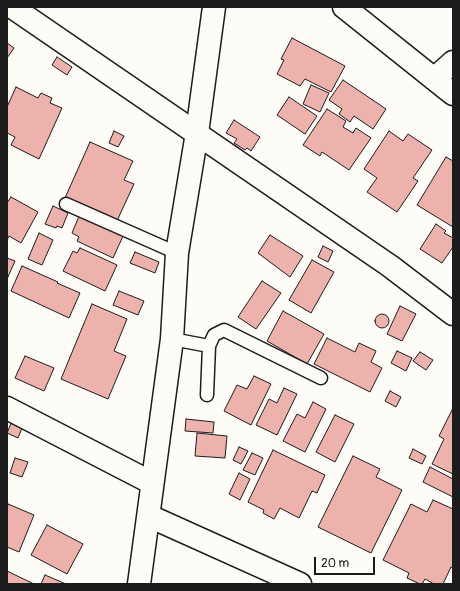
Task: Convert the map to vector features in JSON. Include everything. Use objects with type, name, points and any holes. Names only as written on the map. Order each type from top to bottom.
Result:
[{"type":"street","points":[[12,7],[390,266],[453,314]]},
{"type":"street","points":[[139,584],[172,339],[177,253],[197,133],[214,7]]},
{"type":"street","points":[[344,7],[453,94]]},
{"type":"street","points":[[434,79],[453,62]]},
{"type":"street","points":[[7,408],[152,483]]},
{"type":"street","points":[[149,516],[300,584]]},
{"type":"lane","points":[[66,204],[177,253]]},
{"type":"lane","points":[[207,395],[209,346],[214,335],[224,330],[321,378]]},
{"type":"lane","points":[[172,339],[209,346]]},
{"type":"building","points":[[292,38],[345,66],[331,92],[305,79],[300,86],[277,74],[284,60],[281,59]]},
{"type":"building","points":[[7,43],[14,48],[7,58]]},
{"type":"building","points":[[57,57],[72,67],[67,75],[52,65]]},
{"type":"building","points":[[343,80],[386,109],[373,129],[354,116],[350,122],[339,114],[342,109],[329,100]]},
{"type":"building","points":[[311,85],[329,93],[320,112],[303,104]]},
{"type":"building","points":[[16,87],[38,98],[41,93],[52,98],[50,103],[62,108],[39,159],[11,145],[15,137],[7,133],[7,107]]},
{"type":"building","points":[[289,97],[317,116],[305,134],[277,115]]},
{"type":"building","points":[[327,109],[346,121],[343,127],[353,133],[356,128],[371,138],[349,170],[322,152],[320,156],[303,145]]},
{"type":"building","points":[[234,120],[260,137],[251,151],[247,148],[245,150],[234,143],[237,139],[226,133]]},
{"type":"building","points":[[114,131],[124,136],[118,147],[109,143]]},
{"type":"building","points":[[389,131],[403,141],[408,134],[432,150],[413,178],[418,181],[397,212],[367,192],[377,178],[364,169]]},
{"type":"building","points":[[90,142],[133,161],[124,180],[134,184],[116,223],[65,198]]},
{"type":"building","points":[[446,157],[453,161],[453,227],[417,205]]},
{"type":"building","points":[[11,197],[38,212],[21,243],[9,236],[7,240],[7,203]]},
{"type":"building","points":[[53,206],[68,213],[62,228],[57,226],[56,228],[45,224]]},
{"type":"building","points":[[80,214],[124,234],[113,258],[77,241],[79,237],[72,233]]},
{"type":"building","points":[[436,224],[446,231],[444,233],[453,238],[453,247],[442,263],[420,249]]},
{"type":"building","points":[[39,233],[53,240],[42,265],[28,259]]},
{"type":"building","points":[[270,235],[303,256],[290,277],[258,253]]},
{"type":"building","points":[[323,246],[333,251],[328,262],[318,257]]},
{"type":"building","points":[[80,248],[117,265],[105,291],[63,271],[73,251],[77,253]]},
{"type":"building","points":[[135,252],[159,262],[155,273],[130,263]]},
{"type":"building","points":[[7,258],[15,261],[7,279]]},
{"type":"building","points":[[312,260],[334,272],[311,313],[289,300]]},
{"type":"building","points":[[22,266],[80,293],[69,318],[11,291]]},
{"type":"building","points":[[262,281],[281,293],[256,329],[238,317]]},
{"type":"building","points":[[119,291],[144,301],[138,315],[113,305]]},
{"type":"building","points":[[92,304],[127,319],[114,351],[126,356],[108,399],[61,379]]},
{"type":"building","points":[[400,306],[416,314],[402,341],[387,334]]},
{"type":"building","points":[[283,311],[324,334],[307,364],[267,341]]},
{"type":"building","points":[[379,314],[385,314],[389,318],[389,324],[385,328],[379,328],[375,324],[375,318]]},
{"type":"building","points":[[327,338],[355,352],[359,343],[376,351],[371,362],[382,368],[370,392],[314,364]]},
{"type":"building","points":[[397,351],[412,358],[406,371],[391,363]]},
{"type":"building","points":[[420,352],[433,360],[426,370],[413,361]]},
{"type":"building","points":[[25,356],[54,368],[44,391],[15,378]]},
{"type":"building","points":[[254,376],[271,384],[251,425],[224,411],[237,385],[247,389]]},
{"type":"building","points":[[284,388],[297,394],[277,435],[256,425],[269,399],[277,403]]},
{"type":"building","points":[[390,391],[401,397],[396,407],[385,401]]},
{"type":"building","points":[[313,402],[326,409],[305,452],[283,441],[297,414],[305,418]]},
{"type":"building","points":[[453,408],[453,474],[432,464],[444,439],[439,436]]},
{"type":"building","points":[[335,415],[354,424],[335,462],[316,452]]},
{"type":"building","points":[[13,419],[24,423],[18,438],[7,433]]},
{"type":"building","points":[[186,419],[214,422],[213,433],[185,431]]},
{"type":"building","points":[[197,433],[227,436],[225,458],[195,456]]},
{"type":"building","points":[[239,447],[248,451],[241,464],[233,460]]},
{"type":"building","points":[[413,449],[426,456],[422,464],[409,458]]},
{"type":"building","points":[[273,450],[325,475],[317,493],[312,491],[299,518],[280,508],[274,519],[263,513],[264,510],[248,502]]},
{"type":"building","points":[[252,453],[263,458],[255,475],[243,470]]},
{"type":"building","points":[[353,456],[380,469],[376,477],[402,490],[371,553],[318,527]]},
{"type":"building","points":[[15,458],[28,462],[22,477],[10,473]]},
{"type":"building","points":[[430,467],[453,479],[453,497],[423,482]]},
{"type":"building","points":[[239,473],[250,479],[240,500],[229,494]]},
{"type":"building","points":[[433,500],[453,509],[453,568],[451,567],[443,584],[434,584],[425,579],[422,584],[420,584],[407,578],[409,573],[383,560],[411,504],[427,512]]},
{"type":"building","points":[[8,504],[34,515],[19,552],[7,547]]},
{"type":"building","points":[[47,525],[83,544],[67,574],[31,555]]},
{"type":"building","points":[[7,571],[34,584],[7,584]]},
{"type":"building","points":[[45,575],[66,584],[41,584]]}]
